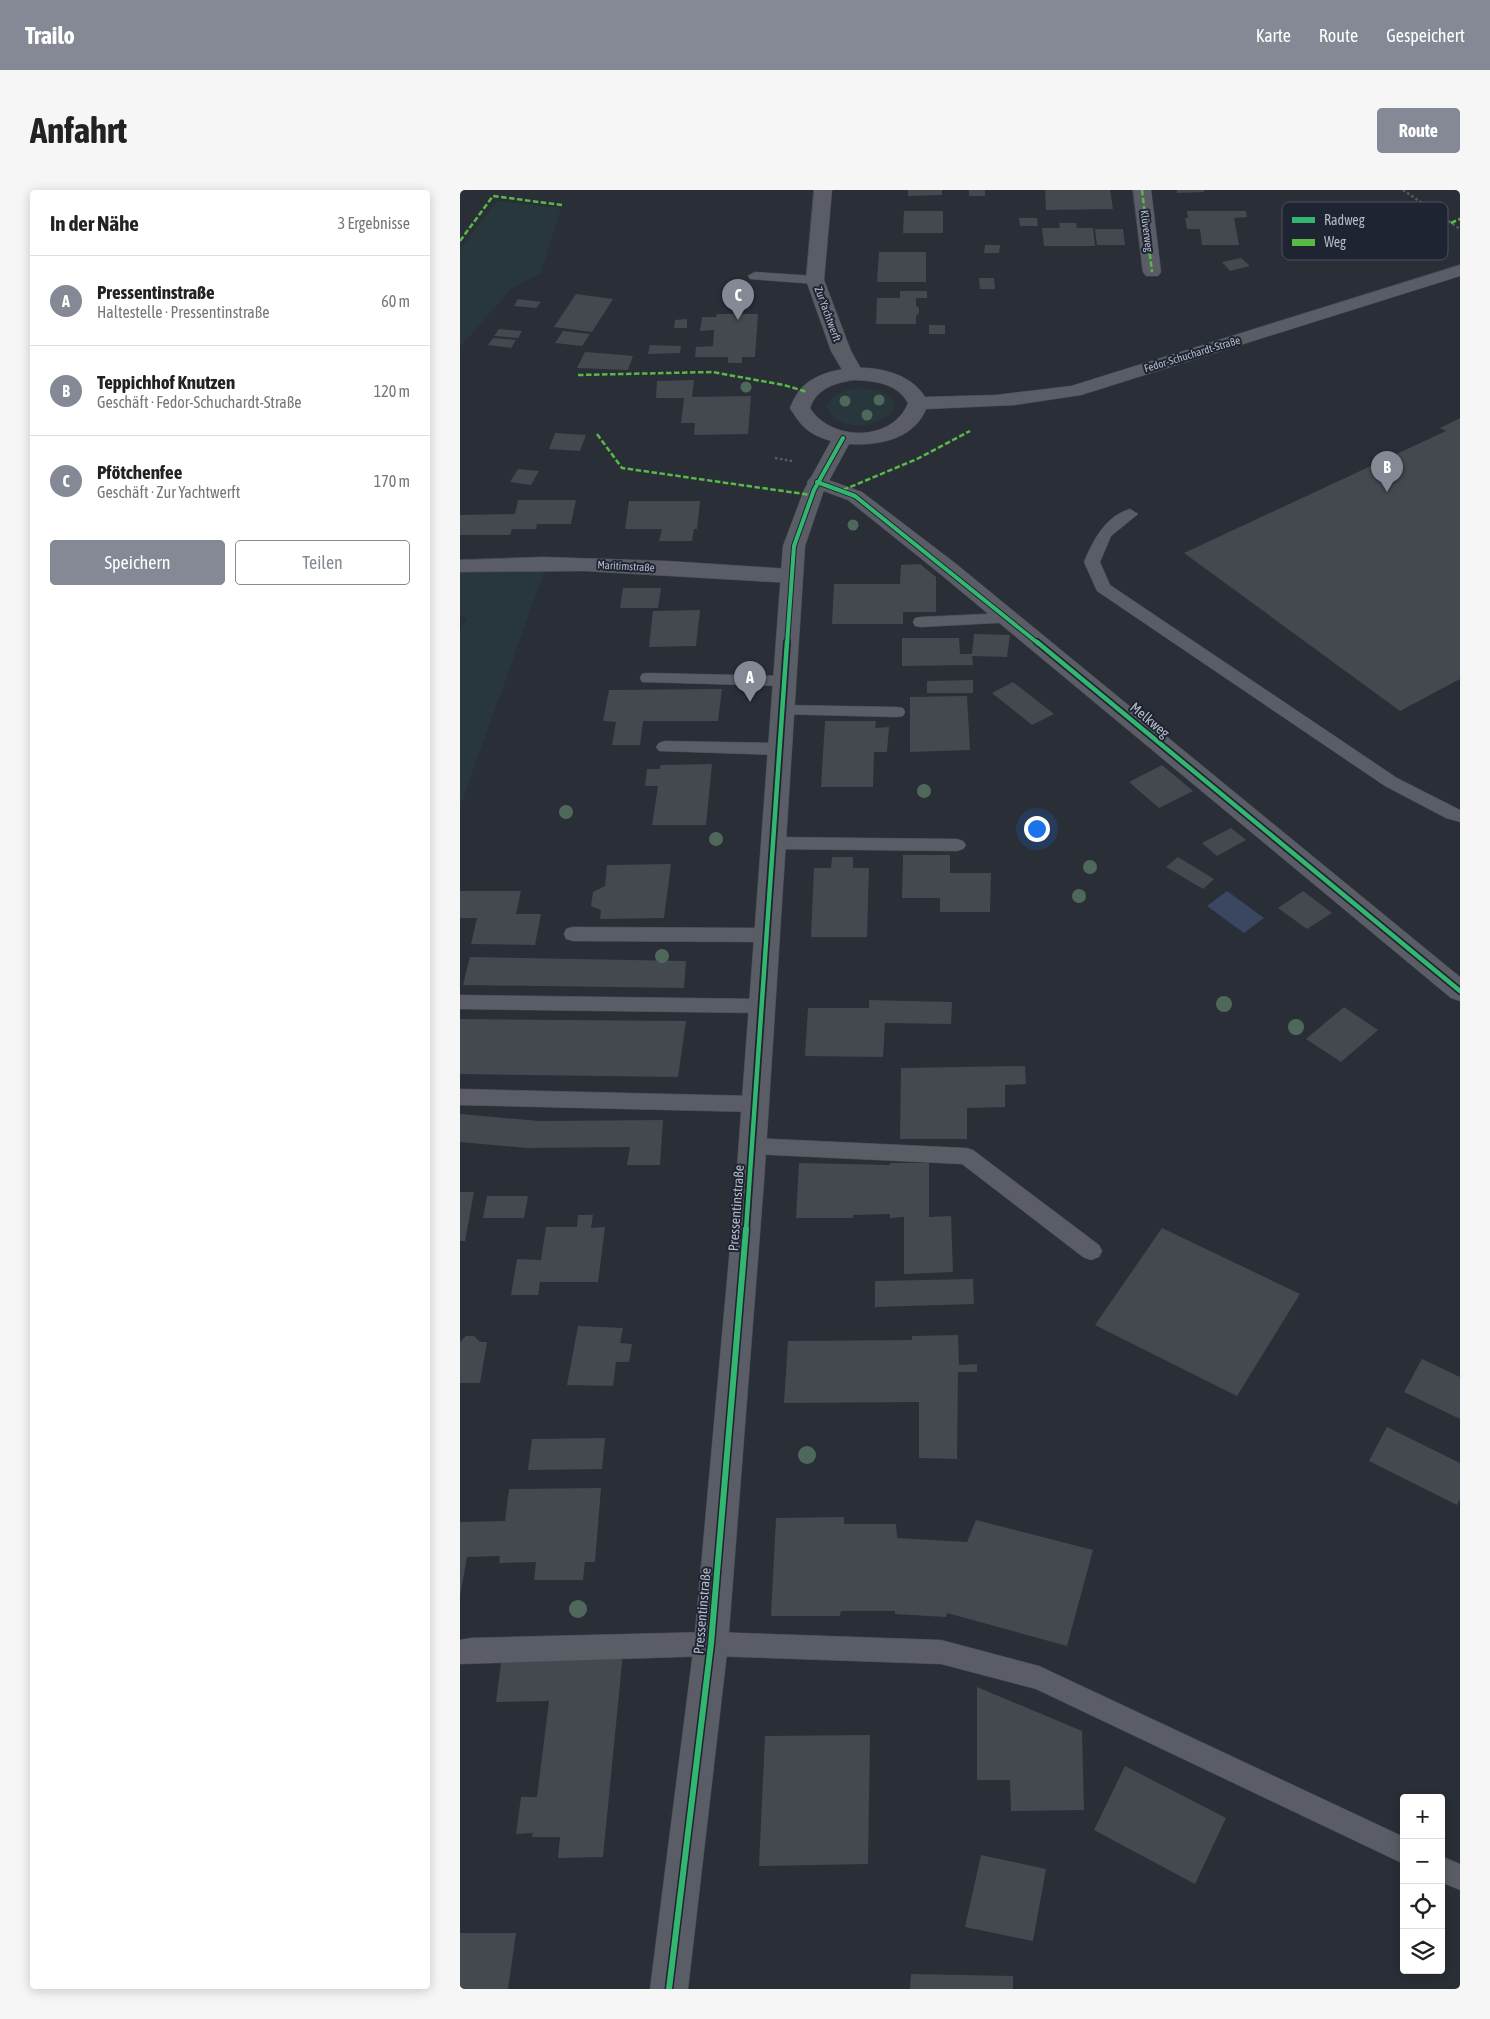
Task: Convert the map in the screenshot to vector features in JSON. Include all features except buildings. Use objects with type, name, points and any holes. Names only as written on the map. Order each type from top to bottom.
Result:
[{"type":"street","name":"Zur Yachtwerft","points":[[823,190],[815,280],[841,351],[854,374]]},
{"type":"street","name":"Klüverweg","points":[[1142,190],[1152,272]]},
{"type":"street","name":"Fedor-Schuchardt-Straße","points":[[918,403],[966,404],[1021,400],[1074,391],[1460,270]]},
{"type":"street","points":[[854,374],[880,376],[902,384],[910,389],[918,403],[913,418],[896,431],[871,438],[843,438],[829,435],[808,424],[800,408],[807,392],[815,386],[833,378],[854,374]]},
{"type":"street","name":"Pressentinstraße","points":[[669,1989],[711,1644],[752,1146],[794,546],[801,521],[817,482],[843,438]]},
{"type":"street","name":"Melkweg","points":[[817,482],[855,496],[1009,618],[1460,991]]},
{"type":"street","name":"Maritimstraße","points":[[460,566],[511,563],[610,564],[791,576]]},
{"type":"lane","points":[[755,276],[815,280]]},
{"type":"lane","points":[[1130,514],[1104,534],[1092,562],[1103,588],[1391,782],[1452,814],[1460,816]]},
{"type":"lane","points":[[921,622],[1009,618]]},
{"type":"lane","points":[[648,678],[784,681]]},
{"type":"lane","points":[[782,710],[897,712]]},
{"type":"lane","points":[[665,747],[780,749]]},
{"type":"lane","points":[[773,842],[957,845]]},
{"type":"lane","points":[[573,934],[766,935]]},
{"type":"lane","points":[[460,1002],[762,1006]]},
{"type":"lane","points":[[460,1097],[755,1104]]},
{"type":"lane","points":[[752,1146],[966,1156],[1091,1252]]},
{"type":"lane","points":[[460,1652],[471,1650],[711,1644],[941,1652],[1040,1678],[1400,1849]]},
{"type":"lane","points":[[1445,1870],[1460,1878]]},
{"type":"path","points":[[1403,190],[1421,202]]},
{"type":"path","points":[[1448,221],[1460,229]]},
{"type":"shaded area","points":[[497,201],[561,208],[541,273],[511,289],[460,347],[460,249]]},
{"type":"shaded area","points":[[864,388],[889,395],[895,409],[880,421],[859,426],[840,422],[832,416],[827,407],[833,397],[847,390]]},
{"type":"shaded area","points":[[547,564],[460,807],[460,629],[468,617],[460,617],[460,566]]},
{"type":"water","points":[[1227,891],[1264,918],[1244,933],[1207,906]]},
{"type":"marked path","points":[[1142,190],[1152,272]]},
{"type":"marked path","points":[[460,241],[493,196],[562,205]]},
{"type":"marked path","points":[[1451,223],[1460,219]]},
{"type":"marked path","points":[[578,375],[712,372],[784,385],[807,392]]},
{"type":"marked path","points":[[843,490],[917,459],[970,431]]},
{"type":"marked path","points":[[597,434],[622,468],[811,495]]},
{"type":"cycle path","points":[[669,1989],[711,1644],[750,1181],[794,546],[814,490],[843,438]]},
{"type":"cycle path","points":[[817,482],[855,496],[947,568],[1460,991]]},
{"type":"place","name":"Pfötchenfee","points":[[738,320]]},
{"type":"place","name":"Teppichhof Knutzen","points":[[1387,492]]},
{"type":"place","name":"Pressentinstraße","points":[[750,702]]}]
